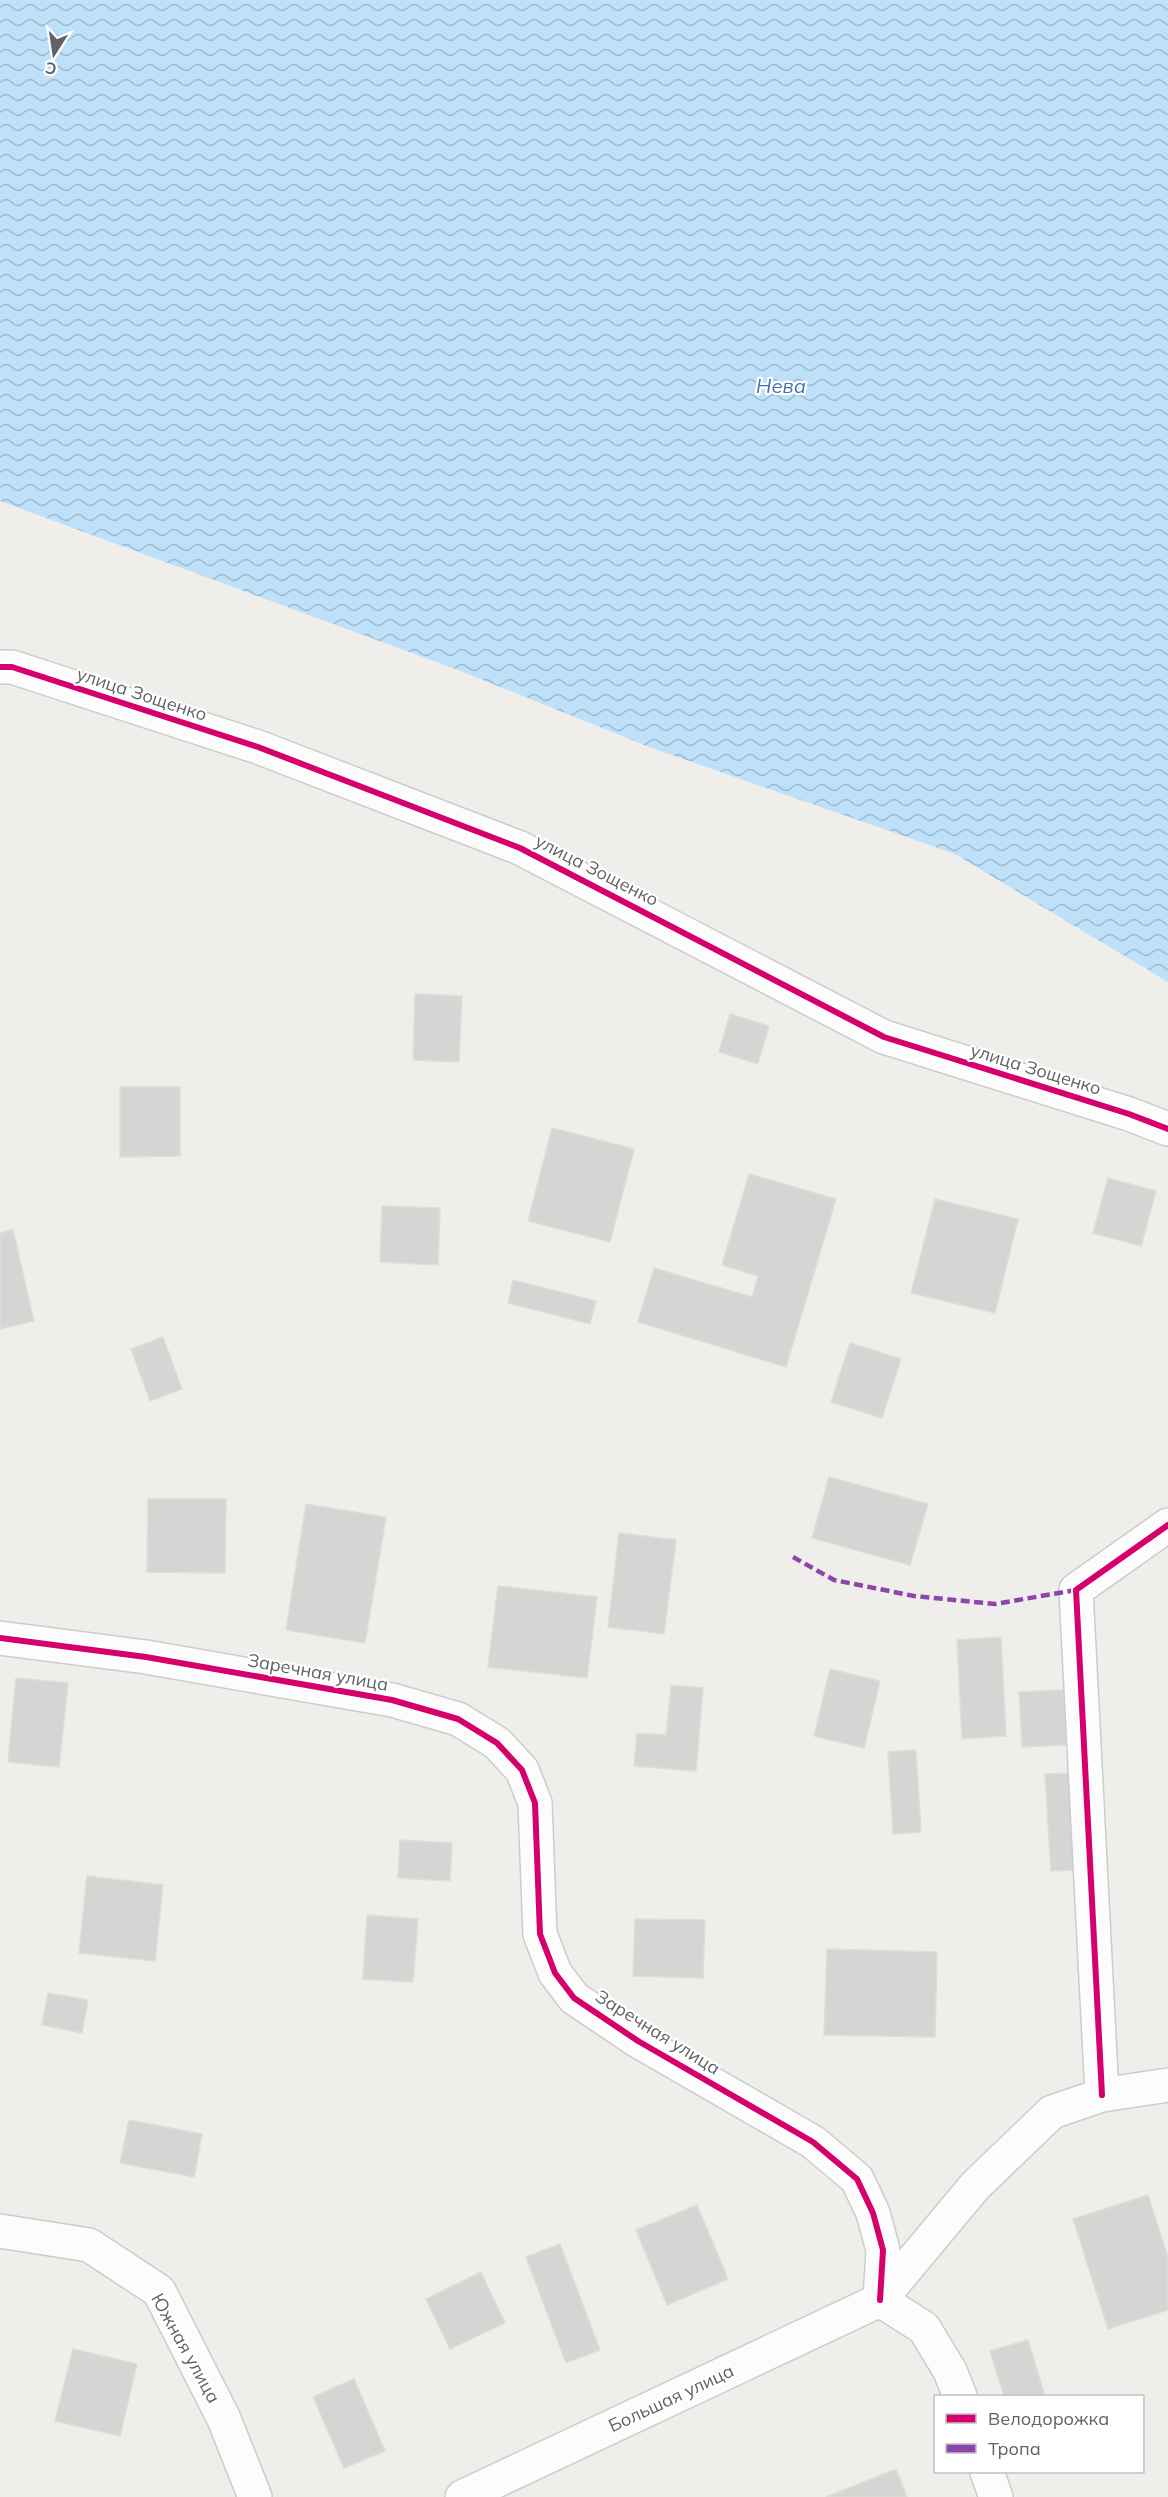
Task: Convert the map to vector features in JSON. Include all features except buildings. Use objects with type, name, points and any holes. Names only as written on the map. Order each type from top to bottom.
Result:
[{"type":"street","name":"улица Зощенко","points":[[0,667],[12,667],[258,747],[520,848],[884,1037],[1129,1114],[1168,1129]]},
{"type":"street","points":[[1102,2095],[1076,1590],[1168,1525]]},
{"type":"street","name":"Заречная улица","points":[[0,1638],[146,1658],[392,1700],[458,1719],[496,1743],[522,1770],[535,1803],[540,1934],[555,1973],[574,1998],[638,2041],[813,2142],[857,2179],[873,2213],[883,2250],[880,2300]]},
{"type":"street","points":[[959,2395],[950,2371],[924,2328],[880,2300],[975,2186],[1052,2112],[1102,2095],[1168,2085]]},
{"type":"street","name":"Южная улица","points":[[0,2231],[89,2245],[159,2291],[224,2419],[255,2497]]},
{"type":"street","name":"Большая улица","points":[[462,2497],[880,2300]]},
{"type":"street","points":[[987,2473],[996,2497]]},
{"type":"water","name":"Нева","points":[[0,0],[1168,0],[1168,982],[955,854],[652,748],[458,670],[0,501]]},
{"type":"marked path","points":[[793,1557],[834,1580],[914,1596],[995,1604],[1076,1590]]},
{"type":"cycle path","points":[[0,667],[12,667],[258,747],[520,848],[884,1037],[1129,1114],[1168,1129]]},
{"type":"cycle path","points":[[1102,2095],[1076,1590],[1168,1525]]},
{"type":"cycle path","points":[[0,1638],[146,1657],[392,1700],[458,1719],[497,1743],[522,1770],[535,1803],[540,1934],[555,1973],[574,1998],[638,2041],[813,2142],[857,2179],[873,2213],[883,2250],[880,2300]]}]
